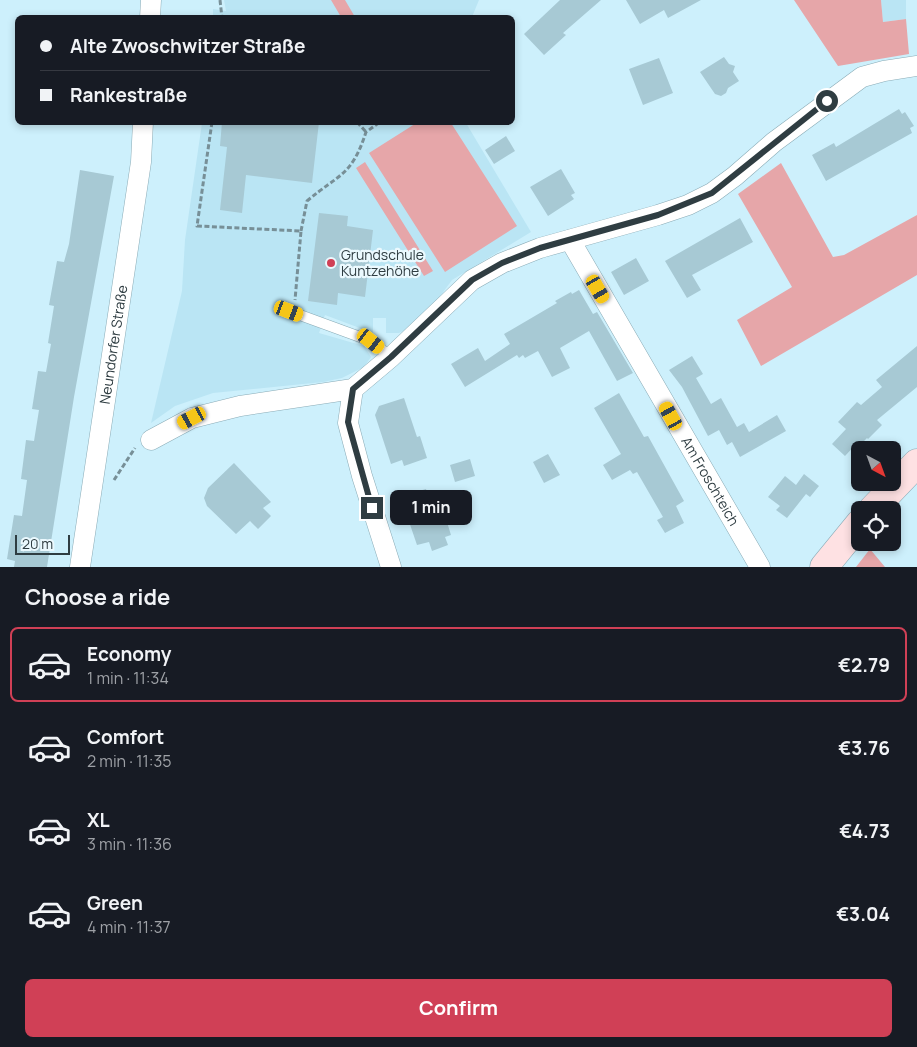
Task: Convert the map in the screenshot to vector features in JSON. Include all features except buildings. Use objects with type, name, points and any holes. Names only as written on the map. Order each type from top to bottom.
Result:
[{"type":"street","points":[[150,15],[151,0]]},
{"type":"street","points":[[152,440],[200,416],[240,406],[353,389],[391,357],[472,280],[502,263],[540,248],[658,215],[712,193],[804,118],[862,77],[884,71],[917,66]]},
{"type":"street","name":"Neundorfer Straße","points":[[80,567],[139,172],[143,125]]},
{"type":"street","name":"Am Froschteich","points":[[570,240],[760,567]]},
{"type":"street","points":[[353,389],[348,422],[362,476],[391,567]]},
{"type":"street","points":[[881,501],[917,463]]},
{"type":"street","points":[[824,567],[851,534]]},
{"type":"lane","points":[[289,311],[371,341],[391,357]]},
{"type":"path","points":[[220,0],[222,15]]},
{"type":"path","points":[[212,125],[197,226],[301,231]]},
{"type":"path","points":[[360,125],[366,132]]},
{"type":"path","points":[[289,311],[295,302],[301,231],[307,201],[346,173],[359,154],[366,132],[376,125]]},
{"type":"shaded area","points":[[224,0],[479,0],[473,15],[213,15],[213,9],[226,11]]},
{"type":"shaded area","points":[[331,0],[345,0],[354,15],[340,15]]},
{"type":"shaded area","points":[[794,0],[881,0],[883,22],[906,19],[909,54],[838,66]]},
{"type":"shaded area","points":[[881,0],[906,0],[906,19],[883,22]]},
{"type":"shaded area","name":"Grundschule Kuntzehöhe","points":[[202,125],[467,125],[531,232],[452,280],[427,314],[414,326],[399,333],[386,333],[386,318],[373,318],[373,333],[325,315],[319,333],[364,346],[371,357],[364,367],[342,378],[323,382],[213,393],[175,406],[151,423],[182,291],[185,240]]},
{"type":"shaded area","points":[[413,125],[452,125],[517,226],[445,272],[369,153]]},
{"type":"shaded area","points":[[365,162],[433,271],[424,276],[356,168]]},
{"type":"shaded area","points":[[781,163],[833,257],[844,255],[917,215],[917,275],[761,366],[737,320],[792,287],[738,194]]},
{"type":"shaded area","points":[[868,551],[872,551],[885,567],[856,567]]},
{"type":"place","name":"Grundschule Kuntzehöhe","points":[[331,263]]},
{"type":"route","points":[[372,508],[348,422],[353,389],[391,357],[472,280],[502,263],[540,248],[658,215],[688,205],[712,193],[736,176],[774,142],[827,101]]}]
